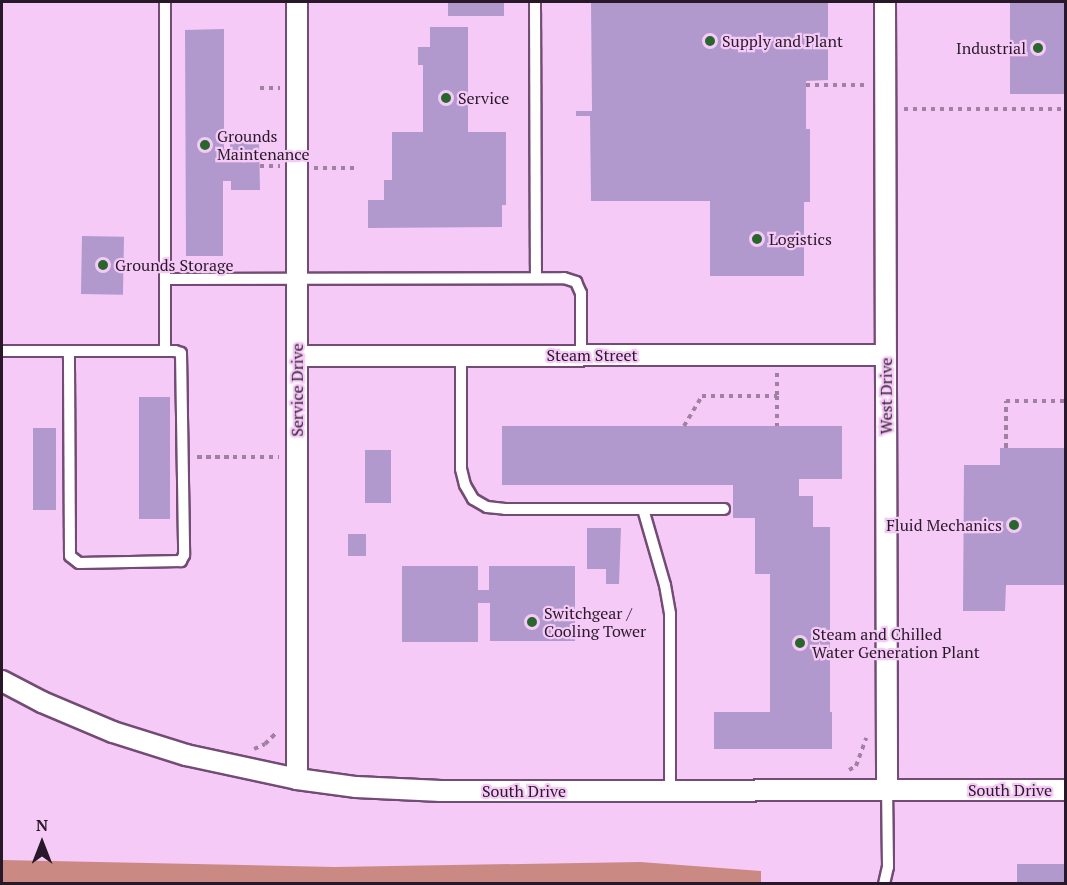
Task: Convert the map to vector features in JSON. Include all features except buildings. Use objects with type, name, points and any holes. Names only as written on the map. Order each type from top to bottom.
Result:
[{"type":"street","name":"Service Drive","points":[[297,2],[297,356],[286,458],[297,779]]},
{"type":"street","name":"West Drive","points":[[885,2],[887,790]]},
{"type":"street","name":"Steam Street","points":[[297,356],[886,355]]},
{"type":"street","name":"South Drive","points":[[2,681],[42,702],[112,732],[186,755],[297,779],[356,787],[441,791],[1065,790]]},
{"type":"lane","points":[[165,2],[165,351]]},
{"type":"lane","points":[[535,2],[536,278]]},
{"type":"lane","points":[[165,279],[564,278],[579,287],[581,354]]},
{"type":"lane","points":[[2,351],[69,351],[165,351],[178,351],[183,358],[184,555],[181,561],[80,562],[72,559],[69,552],[69,351]]},
{"type":"lane","points":[[461,355],[461,470],[465,485],[473,499],[487,507],[505,509],[724,509]]},
{"type":"lane","points":[[643,509],[665,585],[670,614],[670,790]]},
{"type":"lane","points":[[885,884],[888,867],[887,790]]},
{"type":"path","points":[[806,85],[876,85]]},
{"type":"path","points":[[897,110],[1065,109]]},
{"type":"path","points":[[260,166],[288,166]]},
{"type":"path","points":[[310,168],[355,168]]},
{"type":"path","points":[[684,426],[702,396],[777,396],[777,426]]},
{"type":"path","points":[[1006,448],[1006,402],[1065,401]]},
{"type":"path","points":[[184,457],[286,458],[280,446]]},
{"type":"path","points":[[250,750],[272,739],[279,728]]},
{"type":"shaded area","points":[[2,860],[334,867],[640,862],[761,871],[761,883],[2,884]]},
{"type":"place","name":"Supply and Plant","points":[[710,41]]},
{"type":"place","name":"Industrial","points":[[1038,48]]},
{"type":"place","name":"Service","points":[[446,98]]},
{"type":"place","name":"Grounds Maintenance","points":[[205,145]]},
{"type":"place","name":"Logistics","points":[[757,239]]},
{"type":"place","name":"Grounds Storage","points":[[103,265]]},
{"type":"place","name":"Fluid Mechanics","points":[[1014,525]]},
{"type":"place","name":"Switchgear / Cooling Tower","points":[[532,622]]},
{"type":"place","name":"Steam and Chilled Water Generation Plant","points":[[800,643]]}]
